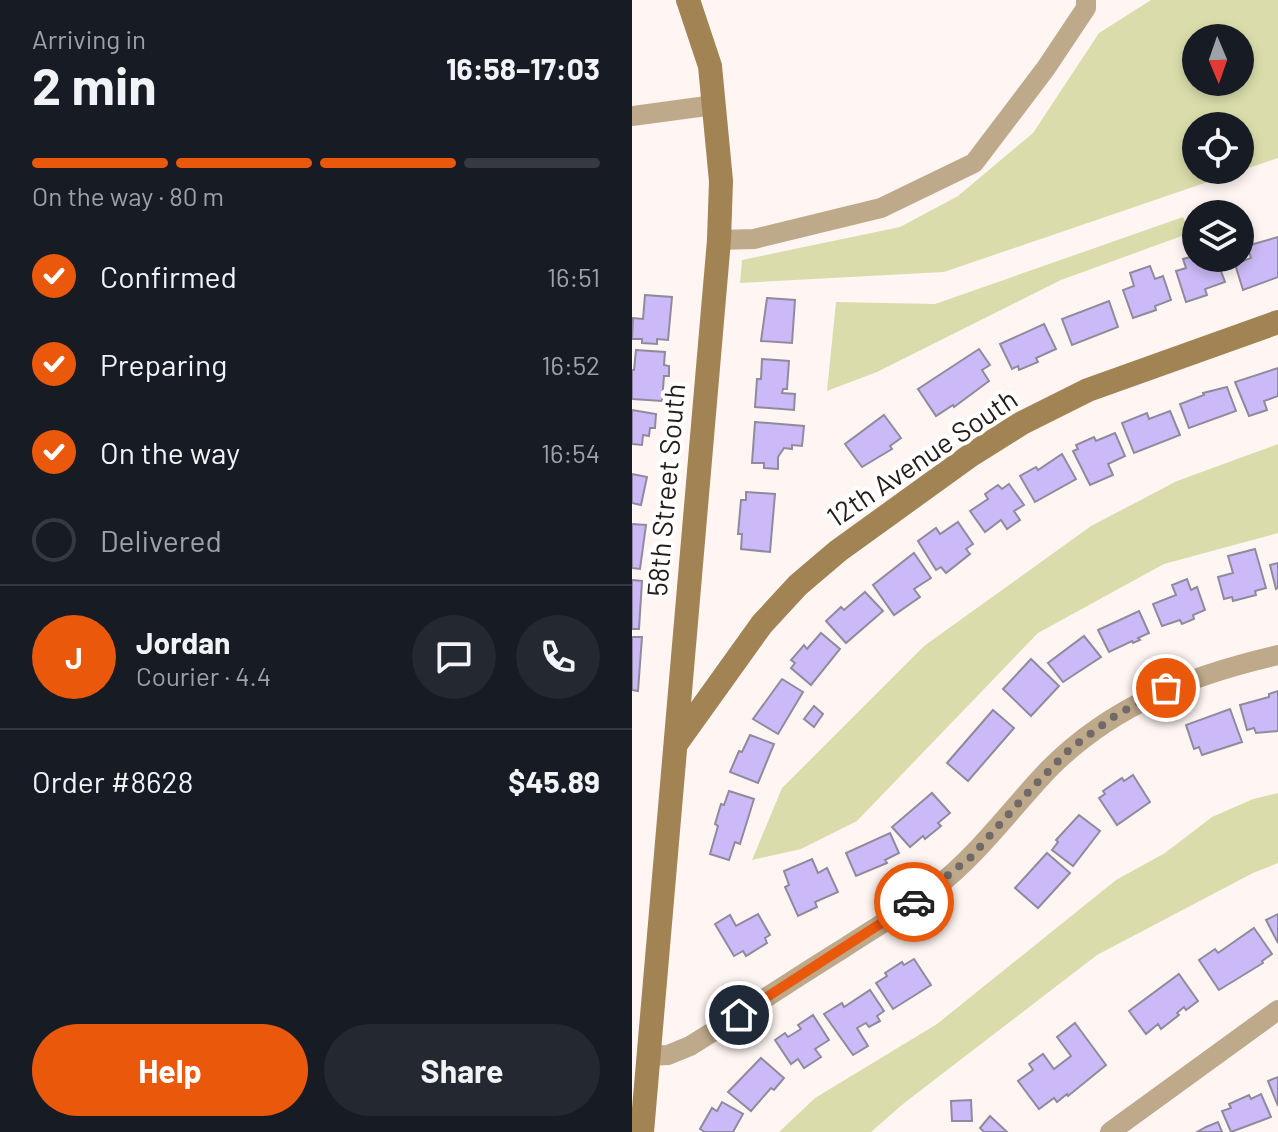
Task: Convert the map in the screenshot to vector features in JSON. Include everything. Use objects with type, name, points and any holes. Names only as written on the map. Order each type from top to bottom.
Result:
[{"type":"street","name":"58th Street South","points":[[642,1132],[719,240],[721,181],[710,66],[688,0]]},
{"type":"street","points":[[719,240],[754,239],[881,208],[974,163],[1046,68],[1086,8],[1086,0]]},
{"type":"street","points":[[632,116],[714,105]]},
{"type":"street","name":"12th Avenue South","points":[[674,746],[746,645],[798,585],[838,551],[971,455],[1022,423],[1088,390],[1278,322]]},
{"type":"street","points":[[648,1056],[668,1055],[690,1046],[932,890],[987,842],[1050,768],[1116,715],[1193,677],[1278,655]]},
{"type":"street","points":[[1110,1132],[1278,1010]]},
{"type":"green space","points":[[1151,0],[1278,0],[1278,158],[1254,166],[1254,112],[1182,112],[1182,184],[1202,184],[944,272],[740,283],[742,260],[900,227],[958,196],[1033,133],[1099,33]]},
{"type":"green space","points":[[1182,217],[1182,236],[1061,280],[877,372],[827,391],[836,302],[935,304]]},
{"type":"green space","points":[[1278,444],[1278,533],[1164,564],[1038,633],[857,821],[801,849],[752,860],[782,788],[924,646],[1091,526],[1177,481]]},
{"type":"green space","points":[[1278,793],[1278,863],[1253,873],[1097,955],[871,1132],[779,1132],[815,1098],[937,1024],[1116,880],[1165,853],[1212,817],[1253,799]]},
{"type":"building","points":[[1278,237],[1278,277],[1243,290],[1237,272],[1254,272],[1254,244]]},
{"type":"building","points":[[1150,266],[1155,279],[1163,276],[1171,300],[1155,306],[1156,310],[1133,318],[1123,290],[1134,286],[1130,273]]},
{"type":"building","points":[[1176,271],[1221,272],[1225,282],[1205,289],[1207,295],[1186,302]]},
{"type":"building","points":[[645,295],[672,297],[668,340],[657,339],[657,344],[632,339],[633,318],[643,319]]},
{"type":"building","points":[[767,298],[795,300],[792,343],[761,341]]},
{"type":"building","points":[[1109,301],[1118,327],[1072,345],[1062,319]]},
{"type":"building","points":[[1044,324],[1056,349],[1036,358],[1038,362],[1019,370],[1018,366],[1012,369],[1000,344]]},
{"type":"building","points":[[979,349],[990,365],[982,370],[989,381],[954,407],[936,416],[918,389]]},
{"type":"building","points":[[636,350],[665,352],[664,365],[669,366],[669,376],[664,376],[662,401],[632,399]]},
{"type":"building","points":[[762,359],[789,361],[787,389],[783,389],[782,393],[795,394],[794,410],[755,407]]},
{"type":"building","points":[[1278,368],[1278,396],[1264,401],[1267,410],[1249,416],[1235,382]]},
{"type":"building","points":[[1227,387],[1236,411],[1189,428],[1180,404],[1203,393]]},
{"type":"building","points":[[632,410],[656,414],[655,428],[650,428],[649,436],[643,435],[642,445],[632,444]]},
{"type":"building","points":[[1170,411],[1180,435],[1134,453],[1122,423],[1147,413],[1149,419]]},
{"type":"building","points":[[884,415],[901,438],[890,446],[892,449],[862,467],[845,444]]},
{"type":"building","points":[[755,422],[804,426],[802,446],[784,448],[778,457],[778,469],[764,468],[764,463],[752,463]]},
{"type":"building","points":[[1115,433],[1125,456],[1108,464],[1113,475],[1090,485],[1073,451],[1078,449],[1076,445],[1094,437],[1096,441]]},
{"type":"building","points":[[1062,454],[1076,479],[1035,502],[1020,476],[1036,467],[1038,470]]},
{"type":"building","points":[[632,474],[647,477],[641,505],[632,503]]},
{"type":"building","points":[[1009,484],[1024,505],[1014,511],[1020,520],[1007,529],[1001,520],[985,532],[970,511],[988,499],[985,494],[998,485],[1002,489]]},
{"type":"building","points":[[746,492],[775,494],[770,552],[741,549],[742,534],[738,534],[741,500],[746,500]]},
{"type":"building","points":[[958,522],[973,544],[966,549],[970,554],[946,573],[941,567],[936,570],[918,541],[936,528],[940,534]]},
{"type":"building","points":[[632,524],[646,525],[640,569],[632,568]]},
{"type":"building","points":[[1255,549],[1266,588],[1255,591],[1256,595],[1233,601],[1232,597],[1224,599],[1218,577],[1233,573],[1228,556]]},
{"type":"building","points":[[914,553],[931,578],[914,589],[920,597],[894,615],[873,585]]},
{"type":"building","points":[[1278,563],[1278,588],[1276,589],[1270,565]]},
{"type":"building","points":[[1187,579],[1191,590],[1197,587],[1205,610],[1182,624],[1180,620],[1162,626],[1153,604],[1176,595],[1172,585]]},
{"type":"building","points":[[632,580],[642,581],[639,629],[632,629]]},
{"type":"building","points":[[865,592],[883,611],[846,643],[826,621]]},
{"type":"building","points":[[1139,611],[1149,633],[1138,638],[1140,640],[1109,652],[1098,630]]},
{"type":"building","points":[[821,633],[840,649],[811,685],[791,668],[795,663],[791,660],[804,645],[807,649]]},
{"type":"building","points":[[1084,636],[1101,657],[1063,682],[1048,663]]},
{"type":"building","points":[[632,637],[642,637],[638,691],[632,690]]},
{"type":"building","points":[[1031,659],[1059,686],[1031,716],[1003,689]]},
{"type":"building","points":[[782,679],[803,692],[778,734],[753,719]]},
{"type":"building","points":[[1278,691],[1278,731],[1256,733],[1254,728],[1247,730],[1240,705],[1269,697],[1269,694]]},
{"type":"building","points":[[814,706],[823,714],[814,727],[804,719]]},
{"type":"building","points":[[1230,709],[1242,742],[1202,755],[1199,747],[1194,749],[1186,725]]},
{"type":"building","points":[[993,710],[1014,728],[968,781],[947,763]]},
{"type":"building","points":[[750,735],[774,744],[758,783],[730,772]]},
{"type":"building","points":[[1133,775],[1150,802],[1117,825],[1099,798],[1105,794],[1103,791],[1122,778],[1124,781]]},
{"type":"building","points":[[729,791],[754,799],[740,844],[735,842],[729,860],[710,854],[721,804],[724,805]]},
{"type":"building","points":[[932,793],[950,813],[938,823],[941,826],[910,847],[892,827]]},
{"type":"building","points":[[1079,815],[1100,831],[1073,866],[1052,850],[1058,842],[1056,840]]},
{"type":"building","points":[[890,833],[899,853],[885,860],[887,863],[856,876],[846,853]]},
{"type":"building","points":[[1047,853],[1070,873],[1038,908],[1015,888]]},
{"type":"building","points":[[812,859],[818,873],[827,868],[838,892],[815,902],[817,907],[798,916],[785,887],[789,885],[784,871]]},
{"type":"building","points":[[758,914],[770,935],[765,938],[767,943],[746,956],[743,951],[734,956],[715,924],[730,915],[736,926]]},
{"type":"building","points":[[1278,914],[1278,943],[1266,920]]},
{"type":"building","points":[[1254,928],[1272,954],[1219,990],[1199,960],[1215,949],[1218,953]]},
{"type":"building","points":[[914,959],[931,985],[893,1009],[876,983],[902,962],[904,965]]},
{"type":"building","points":[[1179,974],[1198,1001],[1186,1010],[1184,1007],[1161,1029],[1158,1024],[1146,1034],[1129,1011]]},
{"type":"building","points":[[870,990],[884,1011],[877,1016],[880,1021],[869,1027],[866,1023],[857,1028],[868,1046],[853,1055],[824,1014],[842,1003],[844,1007]]},
{"type":"building","points":[[813,1015],[829,1040],[815,1049],[821,1057],[804,1068],[798,1059],[791,1064],[775,1040],[785,1033],[788,1037],[801,1029],[798,1025]]},
{"type":"building","points":[[1075,1023],[1106,1065],[1068,1096],[1057,1102],[1054,1098],[1039,1109],[1018,1081],[1033,1070],[1029,1064],[1043,1054],[1054,1069],[1071,1056],[1057,1037]]},
{"type":"building","points":[[761,1058],[784,1078],[751,1111],[728,1092]]},
{"type":"building","points":[[1278,1077],[1278,1106],[1268,1081]]},
{"type":"building","points":[[1261,1094],[1271,1117],[1231,1132],[1222,1111],[1231,1108],[1229,1104],[1249,1095],[1251,1099]]},
{"type":"building","points":[[971,1100],[972,1121],[952,1121],[951,1101]]},
{"type":"building","points":[[722,1102],[743,1114],[733,1132],[705,1132],[700,1129],[712,1108],[717,1111]]},
{"type":"building","points":[[990,1116],[1007,1132],[984,1132],[980,1128]]},
{"type":"building","points":[[1218,1122],[1222,1132],[1197,1132],[1206,1127]]},
{"type":"way so far","points":[[914,902],[987,842],[1031,789],[1070,749],[1116,715],[1166,688]]},
{"type":"route","points":[[739,1015],[914,902]]}]
